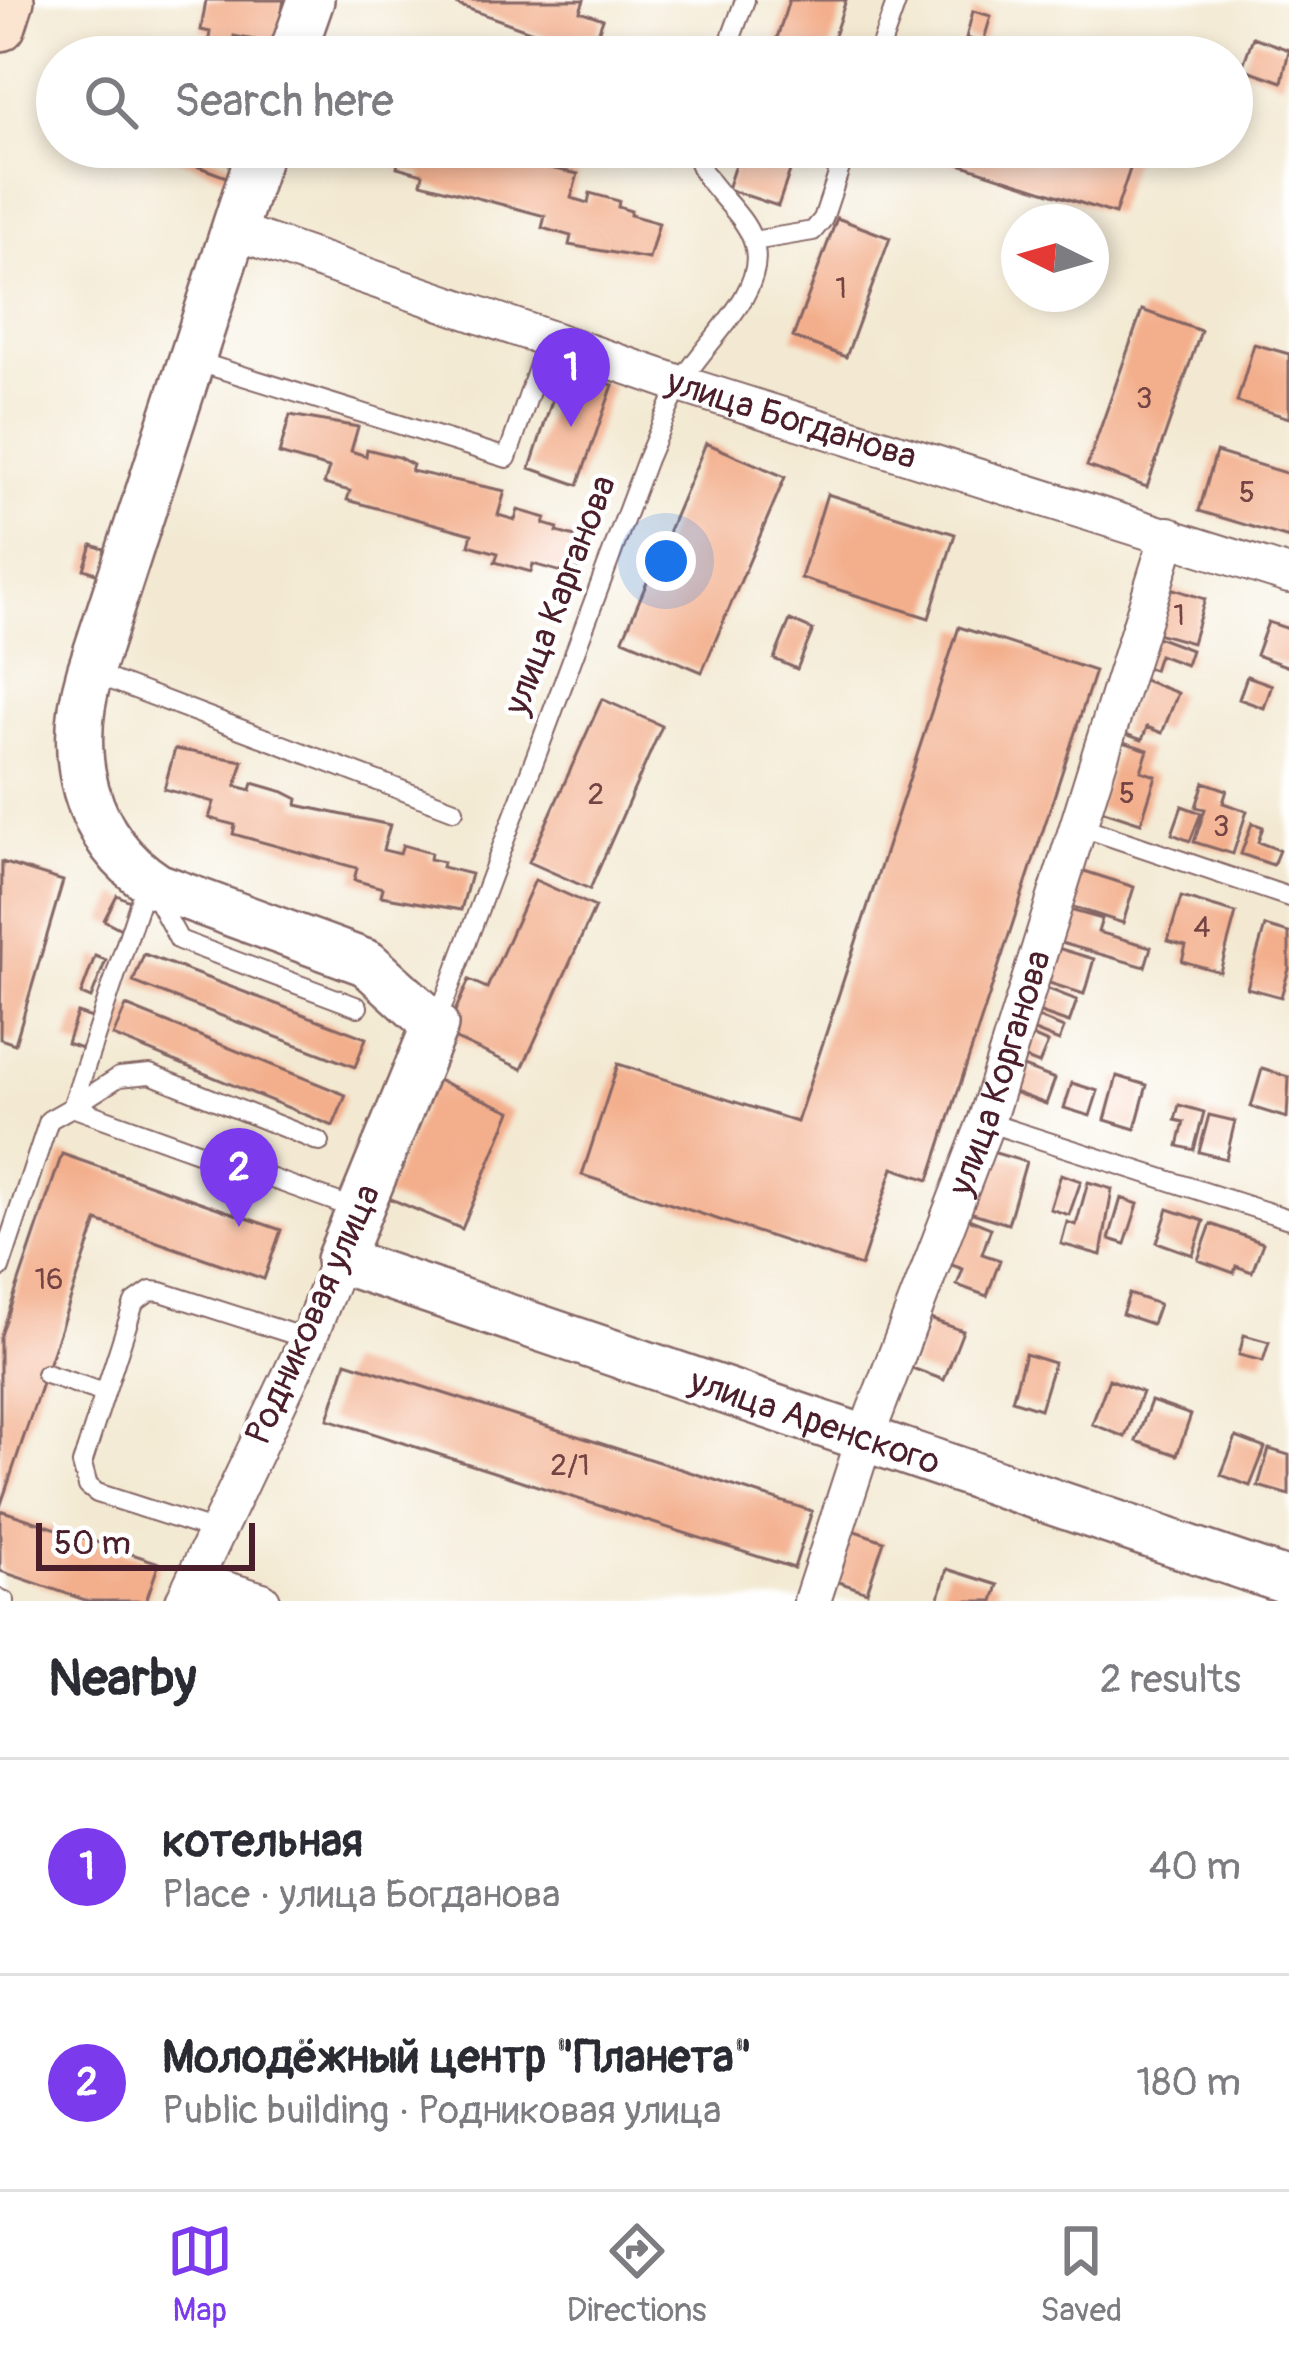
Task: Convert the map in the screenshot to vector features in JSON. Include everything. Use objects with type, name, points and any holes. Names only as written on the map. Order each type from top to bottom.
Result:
[{"type":"main road","points":[[0,25],[8,0]]},
{"type":"street","points":[[298,36],[311,0]]},
{"type":"street","points":[[254,168],[195,362],[90,672],[78,732],[83,790],[118,854],[146,878],[367,963],[435,1025]]},
{"type":"street","name":"улица Богданова","points":[[232,230],[680,384],[1289,575]]},
{"type":"street","name":"улица Корганова","points":[[812,1601],[865,1438],[986,1123],[1169,535]]},
{"type":"street","name":"Родниковая улица","points":[[190,1591],[214,1531],[308,1339],[435,1025]]},
{"type":"street","name":"улица Аренского","points":[[339,1260],[1289,1582]]},
{"type":"street","points":[[190,1591],[262,1601]]},
{"type":"lane","points":[[732,36],[745,0]]},
{"type":"lane","points":[[885,36],[897,0]]},
{"type":"lane","points":[[701,168],[753,241],[813,231],[823,219],[840,168]]},
{"type":"lane","name":"улица Карганова","points":[[435,1025],[605,561],[680,384],[747,289],[757,266],[753,241]]},
{"type":"lane","points":[[195,362],[508,458],[548,339]]},
{"type":"lane","points":[[90,672],[454,810]]},
{"type":"lane","points":[[1076,825],[1289,896]]},
{"type":"lane","points":[[146,878],[179,940],[358,1007]]},
{"type":"lane","points":[[72,1107],[146,894],[146,878]]},
{"type":"lane","points":[[0,1268],[49,1120],[137,1072],[320,1142]]},
{"type":"lane","points":[[72,1107],[359,1210]]},
{"type":"lane","points":[[986,1123],[1289,1219]]},
{"type":"lane","points":[[214,1531],[88,1486],[82,1464],[134,1303],[151,1291],[308,1339]]},
{"type":"lane","points":[[46,1374],[105,1393]]},
{"type":"building","points":[[206,0],[284,0],[277,36],[209,36],[210,32],[201,30]]},
{"type":"building","points":[[460,0],[584,0],[580,11],[603,19],[597,36],[544,36],[458,5]]},
{"type":"building","points":[[789,0],[846,0],[834,36],[778,36]]},
{"type":"building","points":[[973,11],[991,16],[985,36],[967,36]]},
{"type":"building","points":[[1253,37],[1289,50],[1282,82],[1253,72]]},
{"type":"building","points":[[202,168],[239,168],[234,180]]},
{"type":"building","points":[[401,168],[550,168],[578,174],[571,198],[588,203],[590,193],[619,201],[618,207],[631,211],[630,215],[659,223],[649,259],[569,245],[571,236],[542,228],[545,216],[421,183],[423,174]]},
{"type":"building","points":[[734,168],[791,168],[778,206],[727,189]]},
{"type":"building","points":[[972,168],[1130,168],[1115,214],[1109,212],[1109,204],[1084,204]]},
{"type":"building","points":[[837,218],[890,238],[846,357],[793,337]]},
{"type":"building","points":[[1142,310],[1201,331],[1147,487],[1087,466]]},
{"type":"building","points":[[1254,344],[1289,354],[1289,418],[1237,402]]},
{"type":"building","points":[[562,370],[613,385],[578,485],[530,468]]},
{"type":"building","points":[[290,415],[358,427],[351,451],[366,456],[367,449],[398,457],[413,465],[411,471],[505,491],[498,515],[515,520],[518,510],[546,518],[544,524],[558,528],[557,532],[586,540],[576,576],[533,564],[531,572],[495,562],[498,553],[469,545],[472,534],[347,500],[350,491],[324,484],[329,468],[279,454]]},
{"type":"building","points":[[706,443],[785,477],[702,672],[623,639]]},
{"type":"building","points":[[1216,452],[1289,474],[1289,538],[1199,511]]},
{"type":"building","points":[[827,494],[955,534],[929,618],[801,578]]},
{"type":"building","points":[[92,545],[110,551],[102,575],[84,569]]},
{"type":"building","points":[[1167,587],[1205,599],[1192,643],[1153,632]]},
{"type":"building","points":[[790,620],[813,630],[797,669],[774,659]]},
{"type":"building","points":[[1268,622],[1289,629],[1289,667],[1256,655]]},
{"type":"building","points":[[959,627],[1095,671],[929,1180],[893,1168],[861,1266],[582,1175],[618,1064],[797,1122]]},
{"type":"building","points":[[1151,635],[1191,650],[1186,665],[1159,655],[1154,670],[1140,665]]},
{"type":"building","points":[[1247,676],[1272,685],[1264,708],[1239,699]]},
{"type":"building","points":[[1141,679],[1178,693],[1162,733],[1147,727],[1142,740],[1120,732]]},
{"type":"building","points":[[602,699],[662,726],[590,889],[529,862]]},
{"type":"building","points":[[1120,741],[1148,750],[1141,771],[1156,776],[1141,823],[1098,809]]},
{"type":"building","points":[[175,749],[243,761],[236,786],[251,790],[253,783],[298,799],[297,805],[390,825],[383,850],[400,854],[403,845],[431,853],[430,859],[443,862],[442,867],[471,874],[461,910],[381,896],[383,888],[354,880],[357,868],[233,834],[235,825],[209,818],[214,802],[164,789]]},
{"type":"building","points":[[1204,782],[1227,790],[1223,803],[1247,811],[1233,854],[1194,842],[1205,809],[1196,807]]},
{"type":"building","points":[[1182,806],[1201,813],[1190,841],[1172,834]]},
{"type":"building","points":[[1252,823],[1263,827],[1258,842],[1279,850],[1273,865],[1241,854]]},
{"type":"building","points":[[2,862],[63,881],[15,1044],[0,1039]]},
{"type":"building","points":[[1078,869],[1134,887],[1123,923],[1067,905]]},
{"type":"building","points":[[535,880],[595,907],[522,1069],[445,1034],[469,980],[487,988]]},
{"type":"building","points":[[117,895],[134,903],[121,929],[104,920]]},
{"type":"building","points":[[1181,897],[1236,913],[1220,972],[1182,961],[1186,946],[1168,941]]},
{"type":"building","points":[[1063,908],[1102,919],[1098,932],[1151,947],[1145,967],[1054,941]]},
{"type":"building","points":[[1265,926],[1289,933],[1289,969],[1281,997],[1247,988]]},
{"type":"building","points":[[1054,947],[1094,959],[1084,994],[1043,981]]},
{"type":"building","points":[[144,954],[366,1038],[355,1067],[133,982]]},
{"type":"building","points":[[95,956],[106,960],[91,998],[81,994]]},
{"type":"building","points":[[1041,986],[1077,1000],[1069,1023],[1032,1010]]},
{"type":"building","points":[[126,1006],[346,1095],[333,1126],[113,1036]]},
{"type":"building","points":[[77,1013],[98,1020],[87,1050],[67,1043]]},
{"type":"building","points":[[1032,1015],[1064,1028],[1059,1041],[1027,1028]]},
{"type":"building","points":[[1025,1033],[1048,1043],[1039,1064],[1016,1055]]},
{"type":"building","points":[[1015,1064],[1055,1079],[1046,1104],[1006,1089]]},
{"type":"building","points":[[1262,1069],[1289,1077],[1287,1118],[1251,1107]]},
{"type":"building","points":[[1117,1076],[1147,1085],[1135,1129],[1105,1120]]},
{"type":"building","points":[[435,1079],[511,1111],[462,1229],[386,1197]]},
{"type":"building","points":[[1072,1083],[1098,1091],[1090,1116],[1064,1108]]},
{"type":"building","points":[[1179,1105],[1204,1112],[1194,1150],[1178,1146],[1184,1122],[1175,1120]]},
{"type":"building","points":[[1209,1115],[1235,1121],[1226,1159],[1199,1152]]},
{"type":"building","points":[[982,1149],[1026,1162],[1008,1224],[963,1210]]},
{"type":"building","points":[[62,1154],[281,1230],[264,1279],[97,1221],[0,1507],[0,1338]]},
{"type":"building","points":[[1061,1174],[1081,1181],[1069,1215],[1050,1209]]},
{"type":"building","points":[[1088,1182],[1112,1189],[1101,1255],[1061,1244],[1067,1222],[1076,1225]]},
{"type":"building","points":[[1121,1198],[1138,1204],[1125,1244],[1109,1239]]},
{"type":"building","points":[[1168,1209],[1204,1221],[1193,1255],[1157,1242]]},
{"type":"building","points":[[966,1218],[991,1228],[982,1254],[1000,1260],[987,1296],[957,1285],[963,1269],[949,1264]]},
{"type":"building","points":[[1211,1224],[1263,1243],[1252,1272],[1236,1266],[1234,1273],[1198,1260]]},
{"type":"building","points":[[1129,1294],[1159,1304],[1152,1324],[1122,1314]]},
{"type":"building","points":[[930,1319],[963,1331],[944,1380],[912,1368]]},
{"type":"building","points":[[1244,1335],[1269,1342],[1263,1361],[1239,1355]]},
{"type":"building","points":[[1025,1354],[1054,1363],[1040,1409],[1012,1400]]},
{"type":"building","points":[[346,1362],[812,1511],[794,1568],[328,1419]]},
{"type":"building","points":[[1109,1379],[1142,1392],[1125,1437],[1092,1424]]},
{"type":"building","points":[[1151,1401],[1191,1415],[1177,1455],[1136,1441]]},
{"type":"building","points":[[1236,1437],[1265,1448],[1250,1486],[1221,1475]]},
{"type":"building","points":[[1269,1449],[1289,1455],[1289,1495],[1258,1486]]},
{"type":"building","points":[[0,1510],[159,1563],[146,1601],[88,1601],[0,1571]]},
{"type":"building","points":[[852,1530],[884,1541],[867,1592],[836,1581]]},
{"type":"building","points":[[947,1569],[998,1585],[993,1601],[938,1601]]},
{"type":"place","name":"котельная","points":[[571,427]]},
{"type":"place","name":"Молодёжный центр \"Планета\"","points":[[239,1227]]}]
